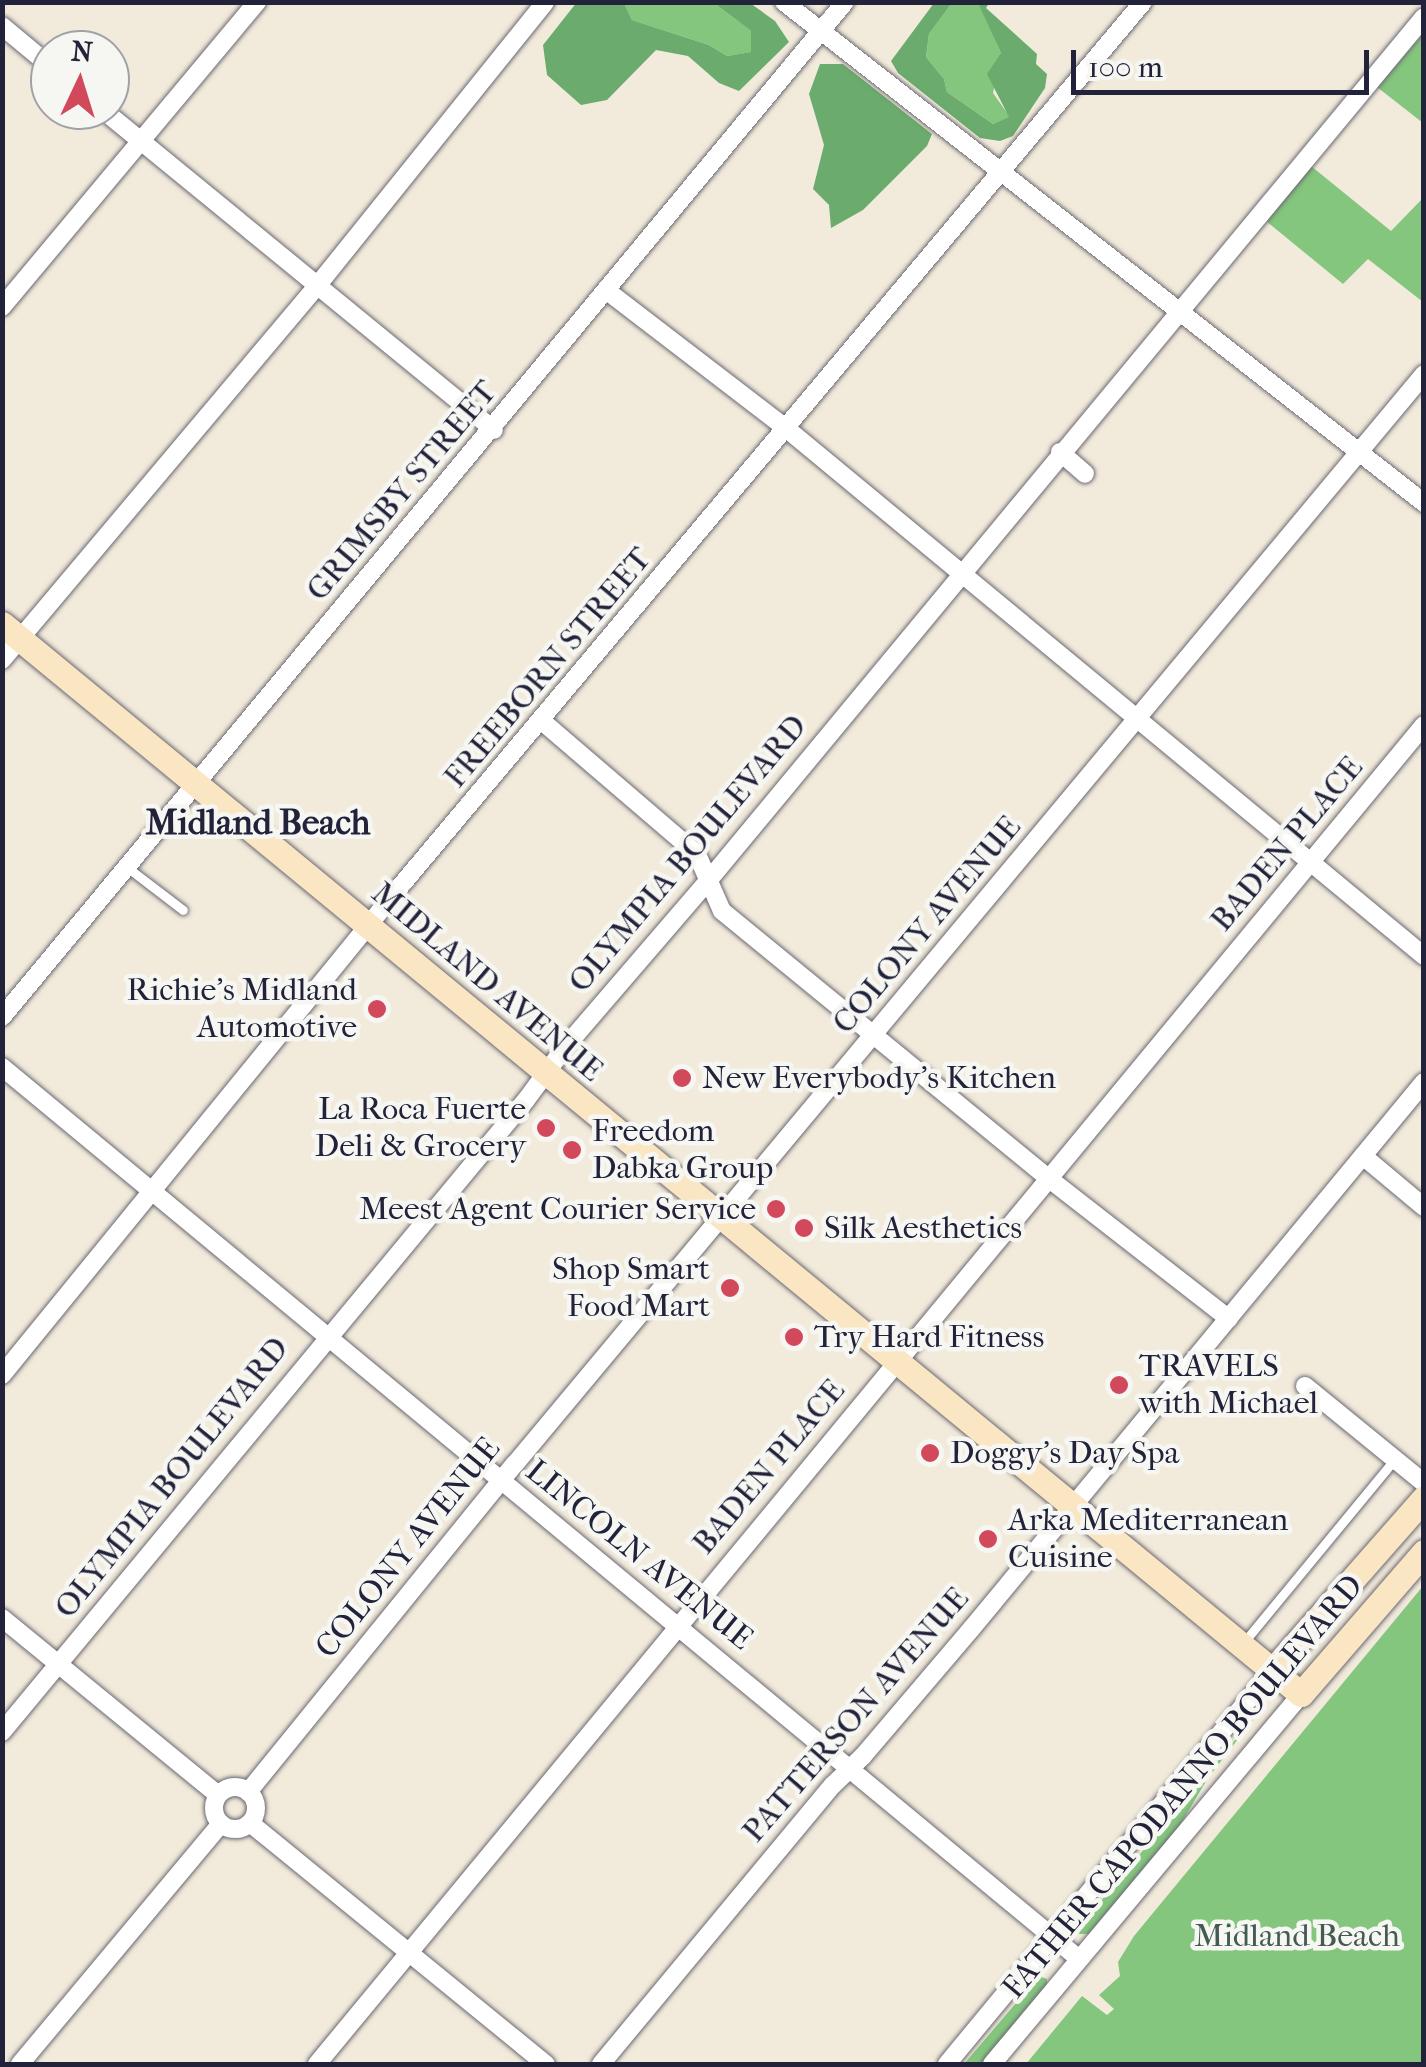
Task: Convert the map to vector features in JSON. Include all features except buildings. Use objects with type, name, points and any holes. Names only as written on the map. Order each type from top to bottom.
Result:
[{"type":"main road","name":"MIDLAND AVENUE","points":[[11,632],[1301,1694]]},
{"type":"main road","name":"FATHER CAPODANNO BOULEVARD","points":[[1272,1671],[1424,1498]]},
{"type":"main road","name":"FATHER CAPODANNO BOULEVARD","points":[[1301,1694],[1424,1552]]},
{"type":"street","points":[[2,308],[258,2]]},
{"type":"street","points":[[2,660],[11,632],[317,286],[545,2]]},
{"type":"street","points":[[784,2],[1424,503]]},
{"type":"street","name":"GRIMSBY STREET","points":[[2,1017],[494,430],[845,2]]},
{"type":"street","name":"FREEBORN STREET","points":[[2,1376],[369,927],[1144,2]]},
{"type":"street","name":"OLYMPIA BOULEVARD","points":[[2,1732],[1176,311],[1424,17]]},
{"type":"street","points":[[2,26],[30,49]]},
{"type":"street","points":[[127,130],[494,430]]},
{"type":"street","points":[[606,290],[786,429],[1424,956]]},
{"type":"street","name":"COLONY AVENUE","points":[[248,1792],[502,1480],[1424,374]]},
{"type":"street","points":[[1060,452],[1085,474]]},
{"type":"street","points":[[543,722],[698,854],[722,911],[1048,1178],[1229,1319]]},
{"type":"street","name":"BADEN PLACE","points":[[318,2064],[894,1360],[1424,725]]},
{"type":"street","name":"LINCOLN AVENUE","points":[[2,1068],[1079,1959]]},
{"type":"street","name":"PATTERSON AVENUE","points":[[602,2064],[1073,1506],[1424,1082]]},
{"type":"street","points":[[1363,1156],[1424,1207]]},
{"type":"street","points":[[1306,1386],[1424,1483]]},
{"type":"street","points":[[2,1618],[218,1795]]},
{"type":"street","name":"FATHER CAPODANNO BOULEVARD","points":[[947,2064],[1272,1671]]},
{"type":"street","name":"FATHER CAPODANNO BOULEVARD","points":[[992,2064],[1301,1694]]},
{"type":"street","points":[[229,1788],[248,1792],[255,1804],[250,1823],[236,1829],[221,1824],[214,1808],[218,1795],[229,1788]]},
{"type":"street","points":[[250,1823],[546,2064]]},
{"type":"street","points":[[20,2064],[221,1824]]},
{"type":"lane","points":[[128,868],[182,910]]},
{"type":"lane","points":[[1241,1645],[1395,1460]]},
{"type":"green space","points":[[577,2],[624,3],[632,20],[709,45],[727,56],[751,52],[751,31],[714,3],[750,3],[775,21],[789,42],[739,91],[719,83],[688,56],[656,50],[607,100],[581,105],[547,75],[543,45]]},
{"type":"green space","points":[[624,3],[714,3],[751,31],[752,52],[727,56],[709,45],[632,20]]},
{"type":"green space","points":[[934,3],[952,3],[929,34],[926,57],[944,79],[947,92],[993,124],[1009,117],[987,74],[1001,53],[978,3],[989,3],[986,8],[1037,54],[1036,64],[1047,74],[1045,88],[1013,136],[1000,141],[980,138],[898,73],[891,61]]},
{"type":"green space","points":[[952,3],[978,3],[981,8],[1001,53],[993,93],[1010,117],[993,124],[947,92],[944,79],[926,57],[929,34]]},
{"type":"green space","points":[[1423,34],[1423,123],[1377,87]]},
{"type":"green space","points":[[820,64],[843,64],[932,134],[927,146],[863,210],[831,228],[829,205],[813,189],[824,145],[809,94]]},
{"type":"green space","points":[[1311,166],[1391,231],[1423,198],[1423,302],[1368,259],[1343,284],[1266,221]]},
{"type":"green space","name":"Midland Beach","points":[[1423,1586],[1423,2064],[1026,2064],[1082,1996],[1107,2015],[1114,2009],[1099,1995],[1120,1976],[1118,1962],[1134,1936]]},
{"type":"green space","points":[[1265,1704],[1208,1778],[1180,1825],[1090,1934],[1079,1934],[1080,1926]]},
{"type":"green space","points":[[1039,1976],[1047,1979],[1047,1987],[983,2064],[964,2064]]},
{"type":"place","name":"Richie's Midland Automotive","points":[[377,1009]]},
{"type":"place","name":"New Everybody's Kitchen","points":[[682,1078]]},
{"type":"place","name":"La Roca Fuerte Deli & Grocery","points":[[546,1128]]},
{"type":"place","name":"Freedom Dabka Group","points":[[572,1150]]},
{"type":"place","name":"Meest Agent Courier Service","points":[[776,1209]]},
{"type":"place","name":"Silk Aesthetics","points":[[804,1228]]},
{"type":"place","name":"Shop Smart Food Mart","points":[[730,1288]]},
{"type":"place","name":"Try Hard Fitness","points":[[794,1337]]},
{"type":"place","name":"TRAVELS with Michael","points":[[1119,1385]]},
{"type":"place","name":"Doggy's Day Spa","points":[[930,1453]]},
{"type":"place","name":"Arka Mediterranean Cuisine","points":[[988,1539]]},
{"type":"district","name":"Midland Beach","points":[[258,823]]}]
